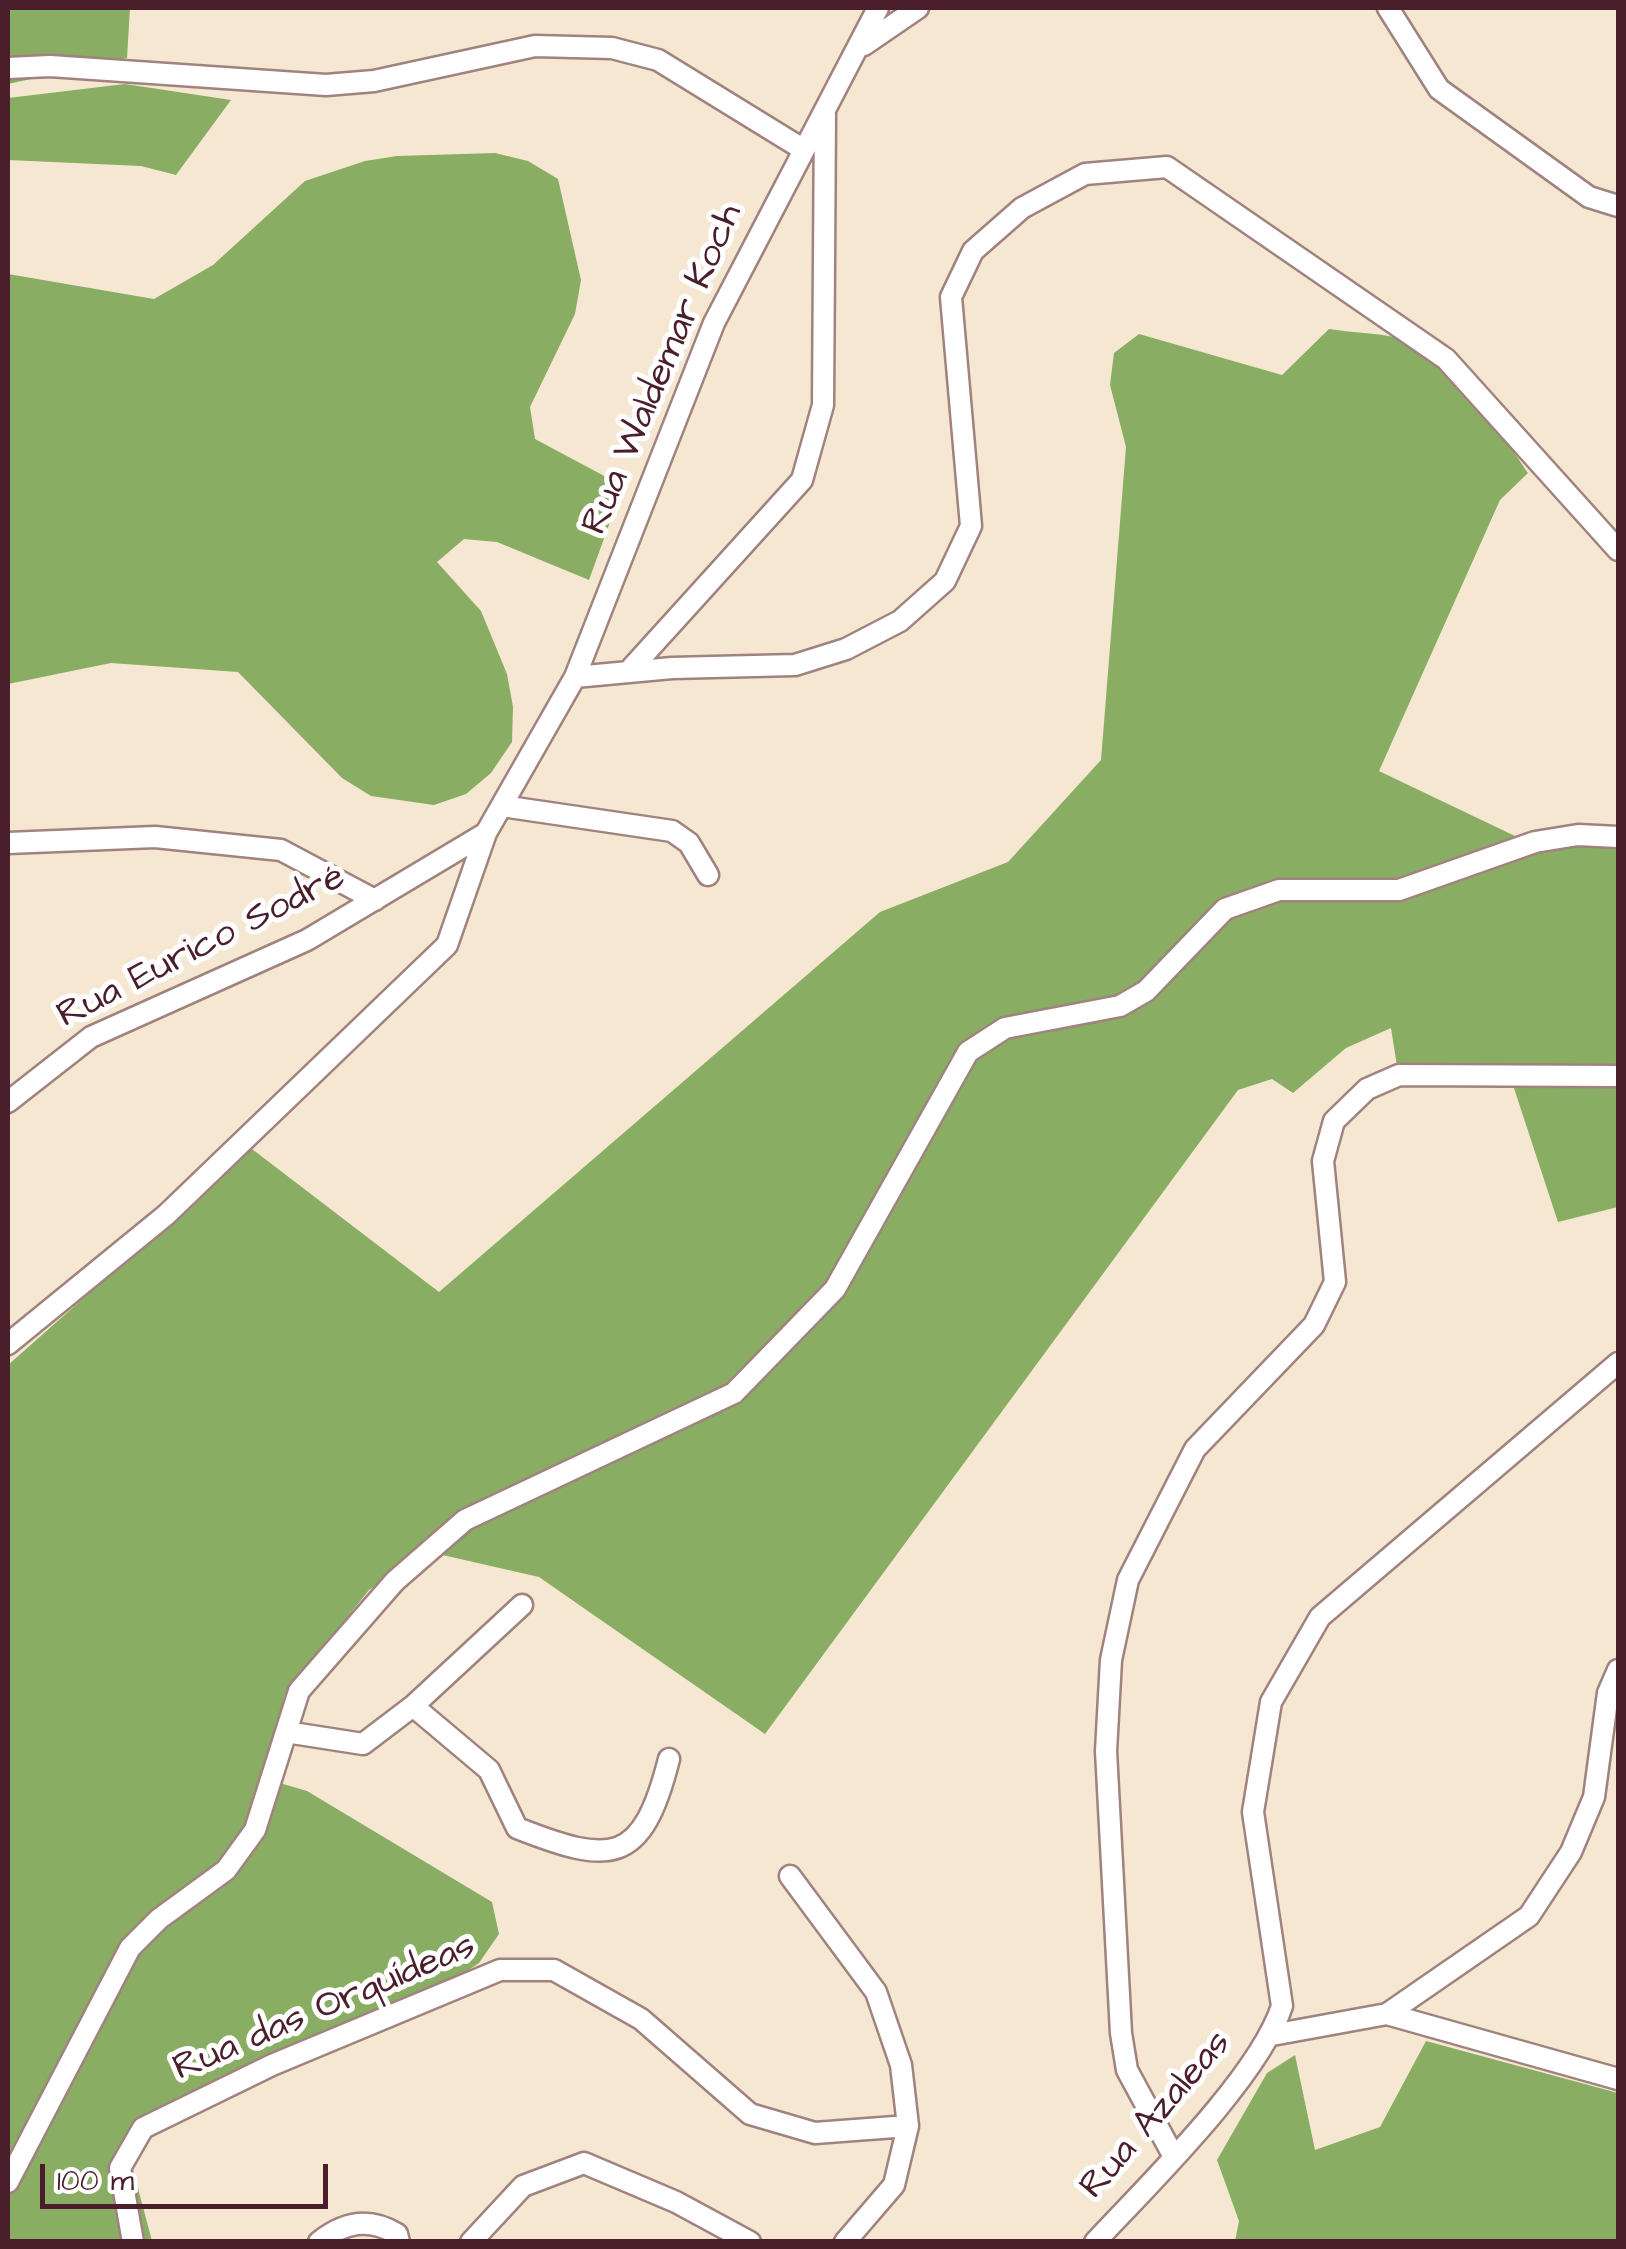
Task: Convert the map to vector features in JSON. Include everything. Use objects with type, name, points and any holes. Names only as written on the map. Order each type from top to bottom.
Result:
[{"type":"street","name":"Rua Waldemar Koch","points":[[575,677],[714,323],[801,148],[862,46],[878,8]]},
{"type":"street","points":[[862,46],[918,8]]},
{"type":"street","points":[[1388,8],[1439,88],[1589,197],[1618,206]]},
{"type":"street","points":[[8,68],[100,68],[326,85],[374,81],[535,46],[612,48],[658,60],[801,148]]},
{"type":"street","points":[[628,672],[802,480],[823,405],[825,112]]},
{"type":"street","points":[[575,677],[795,665],[846,648],[900,621],[945,581],[971,526],[951,297],[973,251],[1022,208],[1085,174],[1167,167],[1446,358],[1618,550]]},
{"type":"street","name":"Rua Eurico Sodré","points":[[8,1102],[91,1037],[307,940],[486,833],[575,677]]},
{"type":"street","points":[[502,806],[672,832],[689,843],[708,875]]},
{"type":"street","points":[[8,1344],[166,1216],[447,945],[486,833]]},
{"type":"street","points":[[8,2182],[130,1948],[158,1919],[226,1870],[255,1830],[299,1690],[395,1581],[465,1520],[734,1393],[835,1289],[968,1052],[1005,1028],[1120,1006],[1146,991],[1224,910],[1279,890],[1398,890],[1535,842],[1578,835],[1618,837]]},
{"type":"street","points":[[8,842],[155,837],[281,850],[374,900]]},
{"type":"street","points":[[1174,2157],[1127,2070],[1122,2033],[1106,1751],[1111,1660],[1128,1580],[1195,1449],[1314,1325],[1336,1282],[1323,1161],[1334,1122],[1367,1090],[1399,1075],[1618,1076]]},
{"type":"street","points":[[1618,1364],[1320,1617],[1272,1702],[1253,1812],[1282,2006],[1272,2035],[1387,2014],[1529,1916],[1571,1852],[1594,1797],[1608,1693],[1618,1670]]},
{"type":"street","points":[[286,1732],[354,1746],[412,1706],[522,1605]]},
{"type":"street","points":[[412,1706],[489,1770],[517,1828],[580,1852],[610,1851],[641,1831],[656,1810],[669,1759]]},
{"type":"street","points":[[790,1876],[876,1992],[901,2064],[908,2126],[894,2185],[845,2242]]},
{"type":"street","name":"Rua das Orquídeas","points":[[134,2242],[120,2168],[143,2128],[272,2065],[500,1970],[554,1970],[641,2018],[750,2114],[815,2133],[908,2126]]},
{"type":"street","points":[[1387,2014],[1618,2079]]},
{"type":"street","name":"Rua Azaleas","points":[[1095,2242],[1174,2157],[1272,2035]]},
{"type":"street","points":[[471,2242],[523,2186],[584,2164],[676,2202],[750,2242]]},
{"type":"street","points":[[318,2242],[335,2229],[362,2222],[381,2224],[397,2234],[399,2242]]},
{"type":"green space","points":[[8,8],[130,8],[127,58],[8,84]]},
{"type":"green space","points":[[125,84],[231,100],[176,175],[141,166],[8,160],[8,98]]},
{"type":"green space","points":[[495,153],[528,161],[558,179],[581,280],[575,314],[530,407],[535,439],[623,486],[589,580],[497,542],[464,539],[437,562],[481,611],[507,674],[513,707],[512,742],[491,773],[466,794],[434,805],[371,796],[342,778],[238,672],[111,663],[8,684],[8,274],[154,299],[213,265],[305,181],[365,161],[397,156]]},
{"type":"green space","points":[[1329,329],[1379,334],[1425,349],[1475,398],[1528,473],[1500,500],[1379,771],[1515,836],[1618,835],[1618,1207],[1558,1222],[1507,1067],[1397,1066],[1391,1028],[1346,1048],[1293,1093],[1272,1079],[1238,1090],[765,1734],[539,1577],[425,1551],[369,1590],[284,1696],[273,1781],[307,1791],[492,1902],[499,1934],[479,1963],[452,1981],[127,2147],[152,2241],[8,2241],[8,1365],[252,1149],[439,1292],[880,912],[1008,862],[1101,760],[1126,447],[1110,385],[1114,353],[1139,334],[1282,375]]},
{"type":"green space","points":[[1426,2041],[1618,2093],[1618,2241],[1235,2241],[1239,2221],[1217,2160],[1267,2073],[1295,2055],[1315,2150],[1380,2127]]}]
